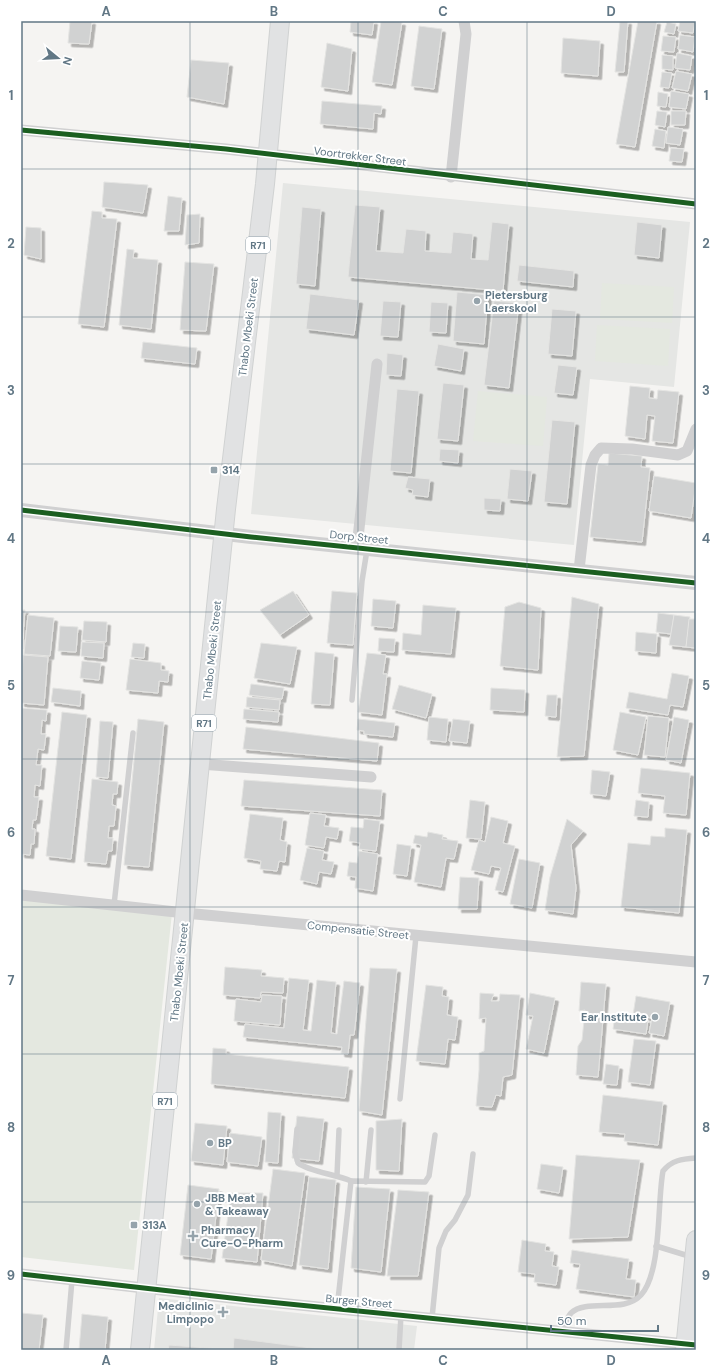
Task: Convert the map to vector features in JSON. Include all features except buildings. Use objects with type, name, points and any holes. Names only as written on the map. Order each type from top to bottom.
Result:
[{"type":"main road","name":"Thabo Mbeki Street","points":[[140,1350],[224,533],[268,154],[280,21]]},
{"type":"main road","points":[[689,1346],[696,1240]]},
{"type":"street","points":[[451,177],[466,34],[464,21]]},
{"type":"street","name":"Voortrekker Street","points":[[21,130],[268,154],[451,177],[696,204]]},
{"type":"street","points":[[362,548],[377,364]]},
{"type":"street","points":[[579,570],[590,470],[595,455],[601,448],[617,447],[678,455],[687,452],[696,429]]},
{"type":"street","name":"Dorp Street","points":[[21,510],[696,583]]},
{"type":"street","points":[[200,764],[371,777]]},
{"type":"street","name":"Compensatie Street","points":[[21,895],[416,936],[696,962]]},
{"type":"street","name":"Burger Street","points":[[21,1274],[146,1289],[560,1331],[689,1346]]},
{"type":"lane","points":[[352,700],[362,581],[362,548]]},
{"type":"lane","points":[[114,905],[133,733]]},
{"type":"lane","points":[[400,1099],[416,936]]},
{"type":"lane","points":[[297,1129],[295,1152],[298,1163],[310,1170],[338,1176],[351,1181],[366,1182],[425,1182],[430,1176],[435,1134]]},
{"type":"lane","points":[[338,1176],[339,1130]]},
{"type":"lane","points":[[366,1182],[371,1130]]},
{"type":"lane","points":[[432,1318],[439,1248],[442,1238],[468,1195],[473,1154]]},
{"type":"lane","points":[[560,1331],[571,1313],[578,1309],[632,1302],[640,1296],[650,1274],[656,1246],[663,1171],[668,1165],[678,1160],[696,1158]]},
{"type":"lane","points":[[337,1309],[351,1181]]},
{"type":"lane","points":[[656,1246],[694,1258]]},
{"type":"lane","points":[[66,1350],[72,1280]]},
{"type":"lane","points":[[399,1350],[401,1315]]},
{"type":"shaded area","name":"Pietersburg Laerskool","points":[[283,183],[690,222],[674,387],[590,379],[574,545],[251,514]]},
{"type":"shaded area","points":[[602,283],[674,287],[672,323],[600,319]]},
{"type":"shaded area","points":[[597,325],[670,329],[668,366],[595,361]]},
{"type":"shaded area","points":[[478,391],[547,397],[543,446],[473,441]]},
{"type":"shaded area","points":[[21,898],[172,913],[134,1270],[21,1257]]},
{"type":"shaded area","name":"Mediclinic Limpopo","points":[[159,1298],[417,1326],[414,1350],[154,1350]]},
{"type":"cycle path","points":[[21,130],[226,149],[696,204]]},
{"type":"cycle path","points":[[21,510],[251,537],[696,583]]},
{"type":"cycle path","points":[[21,1274],[249,1300],[696,1345]]},
{"type":"place","name":"Pietersburg Laerskool","points":[[477,301]]},
{"type":"place","name":"314","points":[[214,470]]},
{"type":"place","name":"Ear Institute","points":[[655,1017]]},
{"type":"place","name":"BP","points":[[210,1143]]},
{"type":"place","name":"JBB Meat & Takeaway","points":[[197,1204]]},
{"type":"place","name":"313A","points":[[134,1225]]},
{"type":"place","name":"Pharmacy Cure-O-Pharm","points":[[193,1236]]},
{"type":"place","name":"Mediclinic Limpopo","points":[[223,1312]]}]
